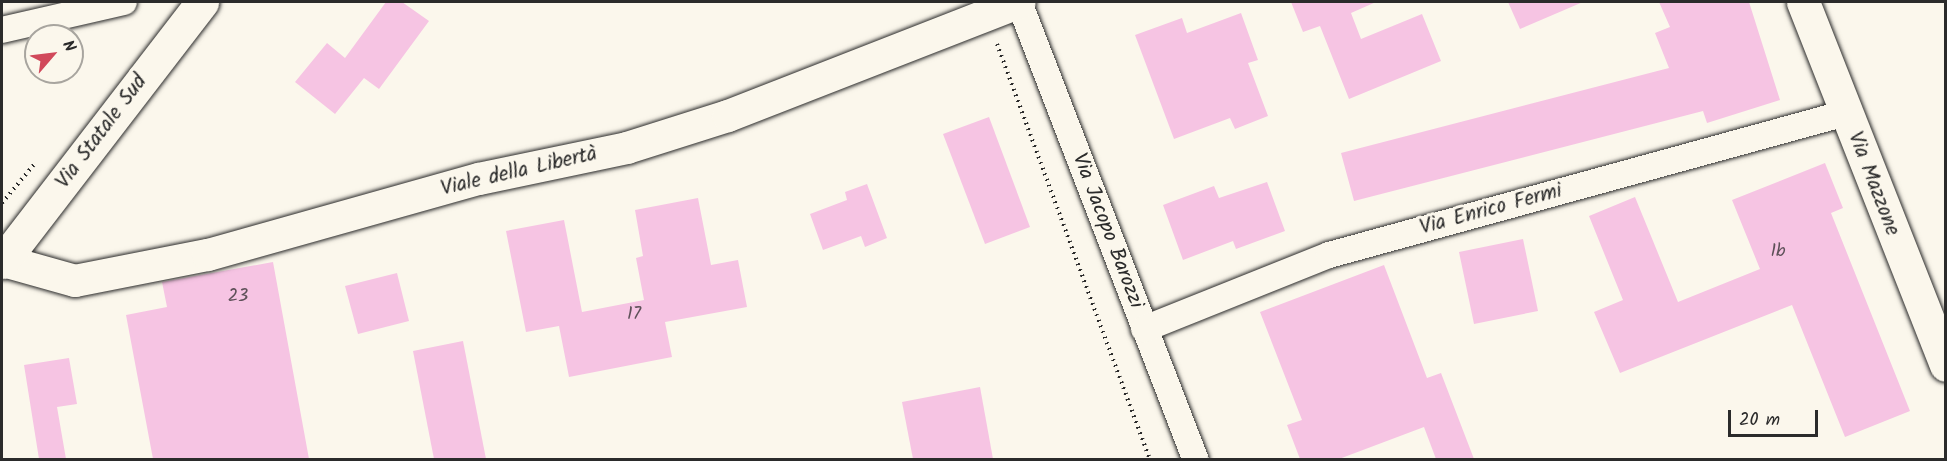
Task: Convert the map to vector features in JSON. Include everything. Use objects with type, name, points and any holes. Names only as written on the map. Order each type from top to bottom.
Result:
[{"type":"main road","name":"Via Statale Sud","points":[[3,262],[202,2]]},
{"type":"main road","name":"Via Mazzone","points":[[1803,2],[1946,365]]},
{"type":"street","points":[[2,30],[124,2]]},
{"type":"street","name":"Viale della Libertà","points":[[3,262],[75,281],[208,255],[479,179],[627,148],[728,116],[981,9],[1020,2]]},
{"type":"street","name":"Via Jacopo Barozzi","points":[[1020,2],[1144,329],[1196,459]]},
{"type":"street","name":"Via Enrico Fermi","points":[[1144,329],[1329,255],[1846,113]]},
{"type":"path","points":[[981,9],[1150,459]]},
{"type":"building","points":[[386,2],[402,2],[429,21],[379,89],[364,78],[335,114],[295,82],[327,43],[345,58]]},
{"type":"building","points":[[1291,2],[1376,2],[1351,13],[1361,39],[1422,14],[1441,61],[1349,99],[1320,26],[1303,32]]},
{"type":"building","points":[[1508,2],[1583,2],[1520,29]]},
{"type":"building","points":[[1659,2],[1749,2],[1780,100],[1707,123],[1703,111],[1354,201],[1341,153],[1669,68],[1655,33],[1670,27]]},
{"type":"building","points":[[1241,13],[1258,60],[1248,63],[1268,116],[1235,129],[1230,118],[1174,139],[1135,35],[1182,18],[1187,33]]},
{"type":"building","points":[[989,117],[1030,227],[985,244],[943,134]]},
{"type":"building","points":[[1825,163],[1843,208],[1831,213],[1910,411],[1845,437],[1792,305],[1620,373],[1594,312],[1623,300],[1589,216],[1635,197],[1678,302],[1760,269],[1732,200]]},
{"type":"building","points":[[1267,182],[1285,231],[1236,249],[1233,241],[1183,260],[1163,205],[1214,186],[1219,198]]},
{"type":"building","points":[[867,184],[887,238],[865,247],[861,236],[823,250],[810,214],[847,200],[845,192]]},
{"type":"building","points":[[698,198],[711,265],[738,260],[747,307],[665,322],[672,357],[569,377],[559,326],[526,332],[506,231],[564,220],[582,312],[644,300],[636,258],[643,256],[635,210]]},
{"type":"building","points":[[1523,239],[1538,311],[1474,324],[1459,252]]},
{"type":"building","points":[[273,262],[309,459],[153,459],[126,315],[167,307],[162,282]]},
{"type":"building","points":[[1384,265],[1427,378],[1441,373],[1474,459],[1436,459],[1424,427],[1339,459],[1300,459],[1287,425],[1302,420],[1260,312]]},
{"type":"building","points":[[397,273],[409,321],[358,334],[345,286]]},
{"type":"building","points":[[463,341],[486,459],[434,459],[413,351]]},
{"type":"building","points":[[69,358],[77,404],[57,407],[66,459],[39,459],[24,365]]},
{"type":"building","points":[[980,387],[993,459],[913,459],[902,402]]}]
